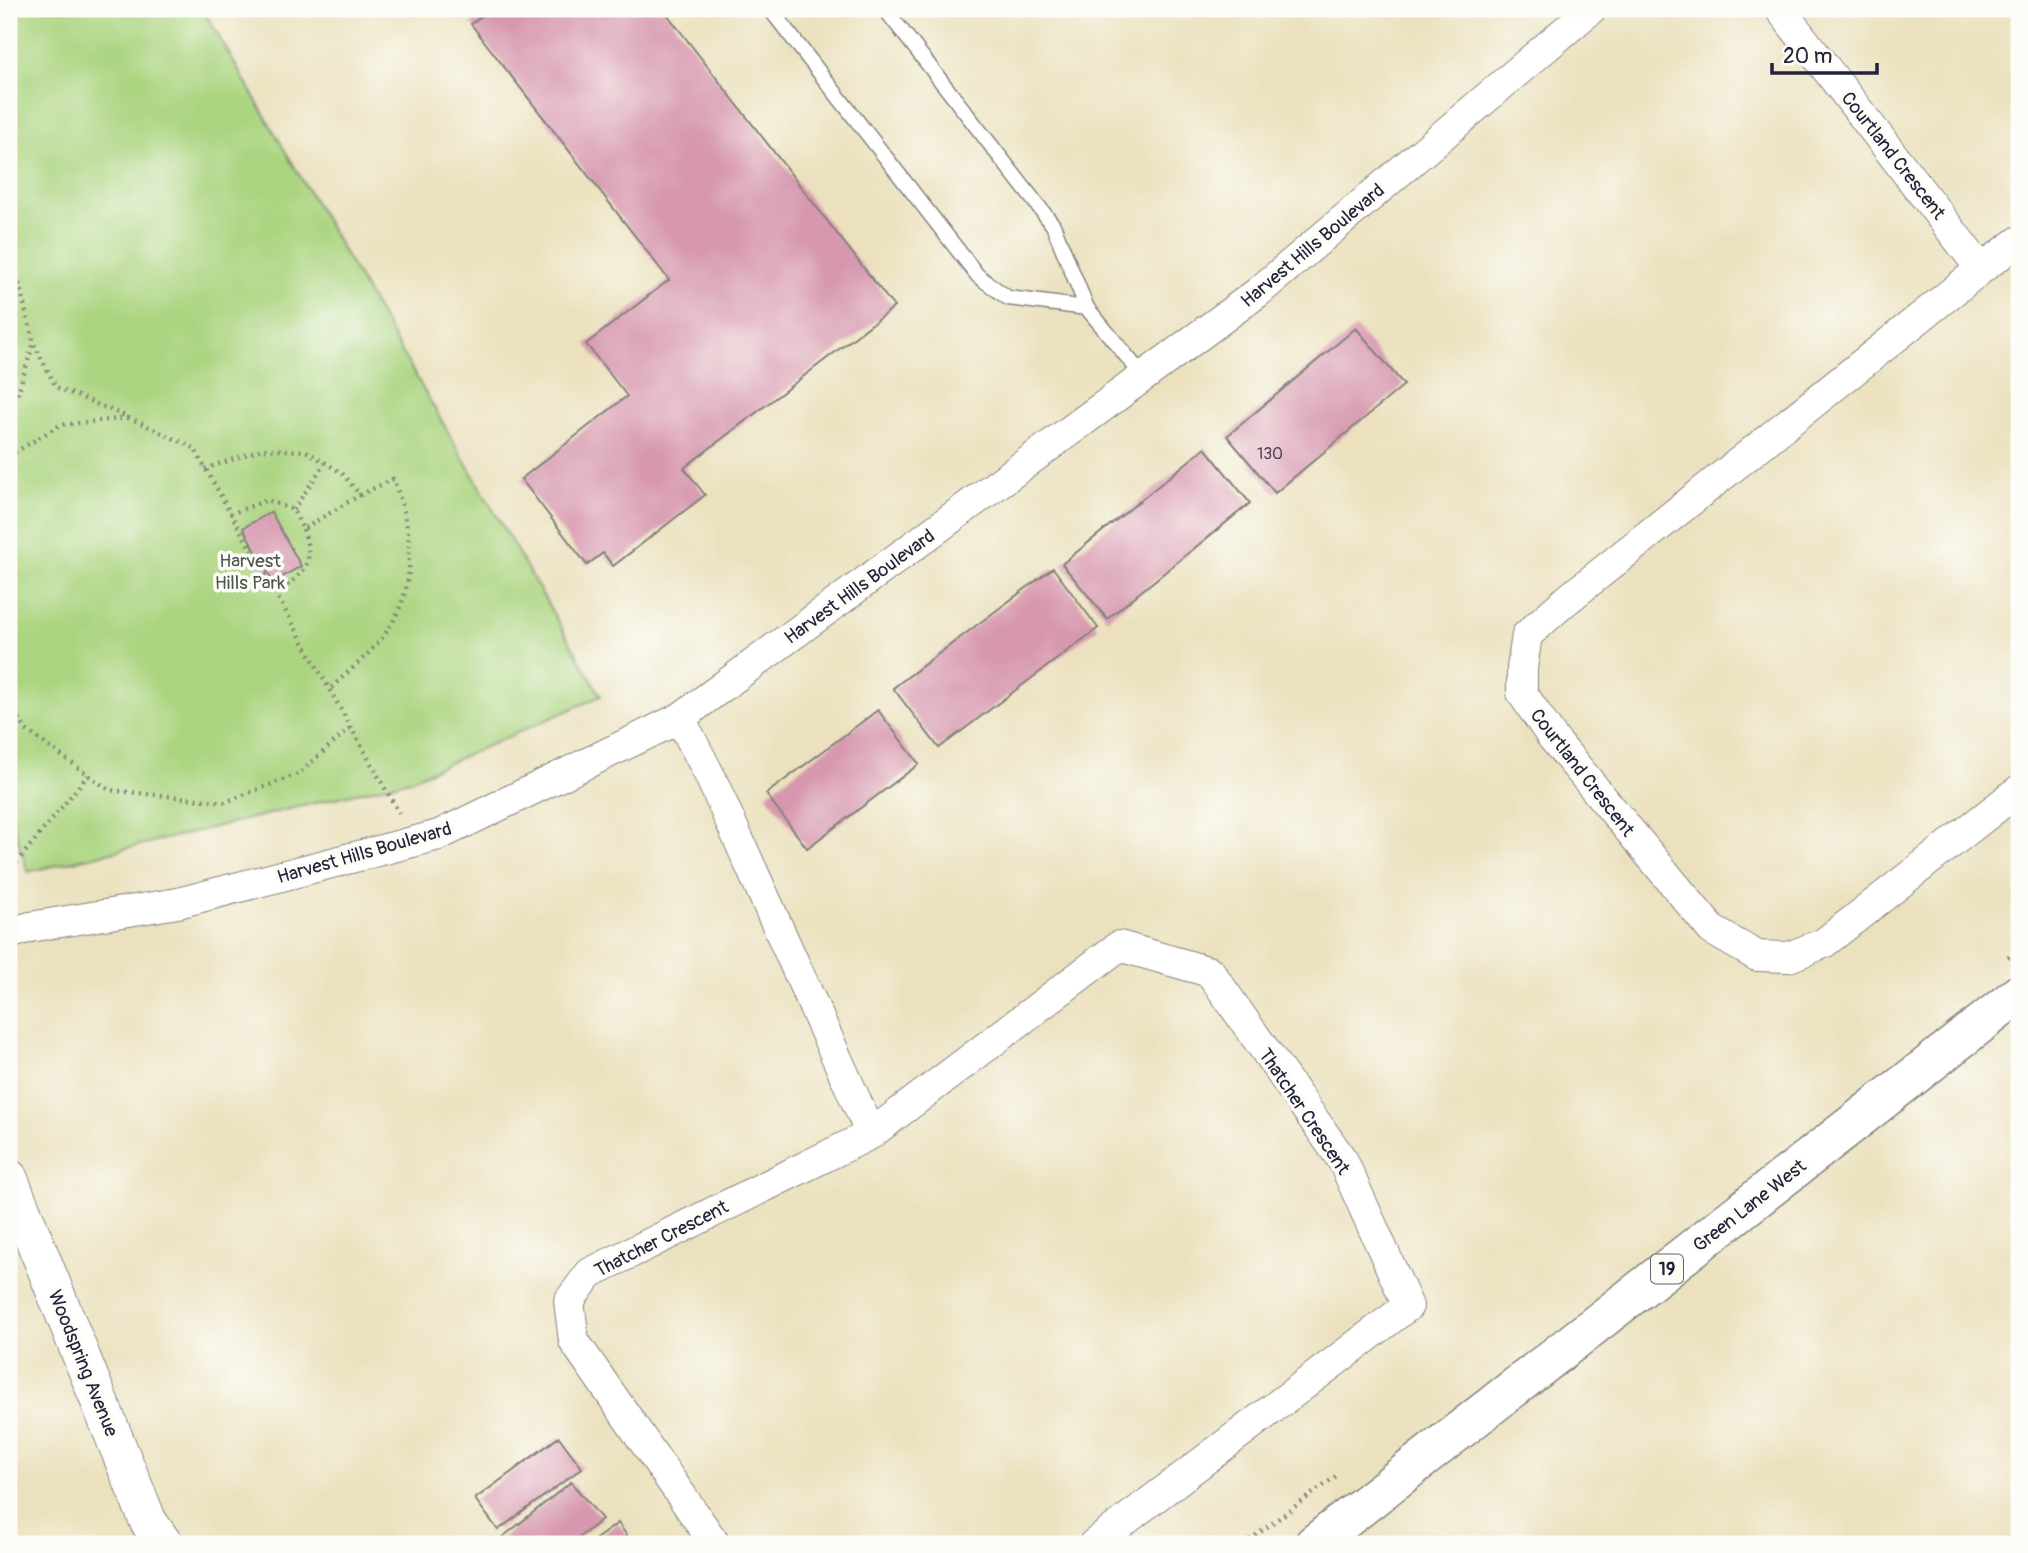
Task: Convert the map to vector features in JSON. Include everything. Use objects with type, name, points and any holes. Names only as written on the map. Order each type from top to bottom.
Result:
[{"type":"main road","name":"Green Lane West","points":[[1314,1544],[2019,994]]},
{"type":"street","name":"Harvest Hills Boulevard","points":[[9,934],[30,927],[178,904],[439,835],[680,718],[1257,293],[1591,9]]},
{"type":"street","name":"Courtland Crescent","points":[[1780,9],[1981,268]]},
{"type":"street","name":"Courtland Crescent","points":[[2019,241],[1981,268],[1563,603],[1527,635],[1522,668],[1522,693],[1552,737],[1712,930],[1757,956],[1789,957],[1824,943],[2019,790]]},
{"type":"street","points":[[680,718],[704,762],[871,1134]]},
{"type":"street","name":"Thatcher Crescent","points":[[715,1544],[574,1341],[569,1301],[590,1273],[871,1134],[1119,946],[1209,972],[1343,1161],[1408,1306],[1094,1544]]},
{"type":"street","name":"Woodspring Avenue","points":[[9,1178],[148,1521],[164,1544]]},
{"type":"lane","points":[[770,9],[978,276],[1008,298],[1087,308]]},
{"type":"lane","points":[[885,9],[1052,225],[1087,308],[1143,376]]},
{"type":"path","points":[[9,265],[19,284],[34,344],[56,387],[194,448],[415,841]]},
{"type":"path","points":[[9,421],[34,344]]},
{"type":"path","points":[[9,456],[60,425],[130,418]]},
{"type":"path","points":[[205,469],[262,449],[306,451],[342,473],[360,495]]},
{"type":"path","points":[[293,510],[325,463]]},
{"type":"path","points":[[303,529],[393,478],[404,505],[412,560],[402,607],[377,644],[329,690]]},
{"type":"path","points":[[230,514],[267,500],[293,510],[310,550],[304,572],[276,594]]},
{"type":"path","points":[[9,700],[26,730],[109,790],[225,802],[298,774],[350,728]]},
{"type":"path","points":[[12,868],[88,775]]},
{"type":"green space","name":"Harvest Hills Park","points":[[9,9],[203,9],[601,696],[410,780],[28,872],[9,812]]},
{"type":"building","points":[[491,9],[663,9],[894,307],[684,468],[705,495],[613,566],[603,553],[587,565],[521,479],[627,396],[586,344],[669,280],[471,24]]},
{"type":"building","points":[[1356,328],[1404,385],[1275,493],[1227,436]]},
{"type":"building","points":[[1205,448],[1250,503],[1107,619],[1062,564]]},
{"type":"building","points":[[271,512],[301,566],[273,582],[243,528]]},
{"type":"building","points":[[1053,568],[1098,628],[939,748],[893,688]]},
{"type":"building","points":[[878,710],[919,764],[807,848],[766,794]]},
{"type":"building","points":[[559,1437],[582,1468],[498,1530],[475,1499]]},
{"type":"building","points":[[571,1482],[602,1519],[571,1544],[502,1544],[499,1540]]},
{"type":"building","points":[[618,1523],[633,1544],[589,1544]]},
{"type":"building","points":[[385,1537],[390,1544],[376,1544]]}]
